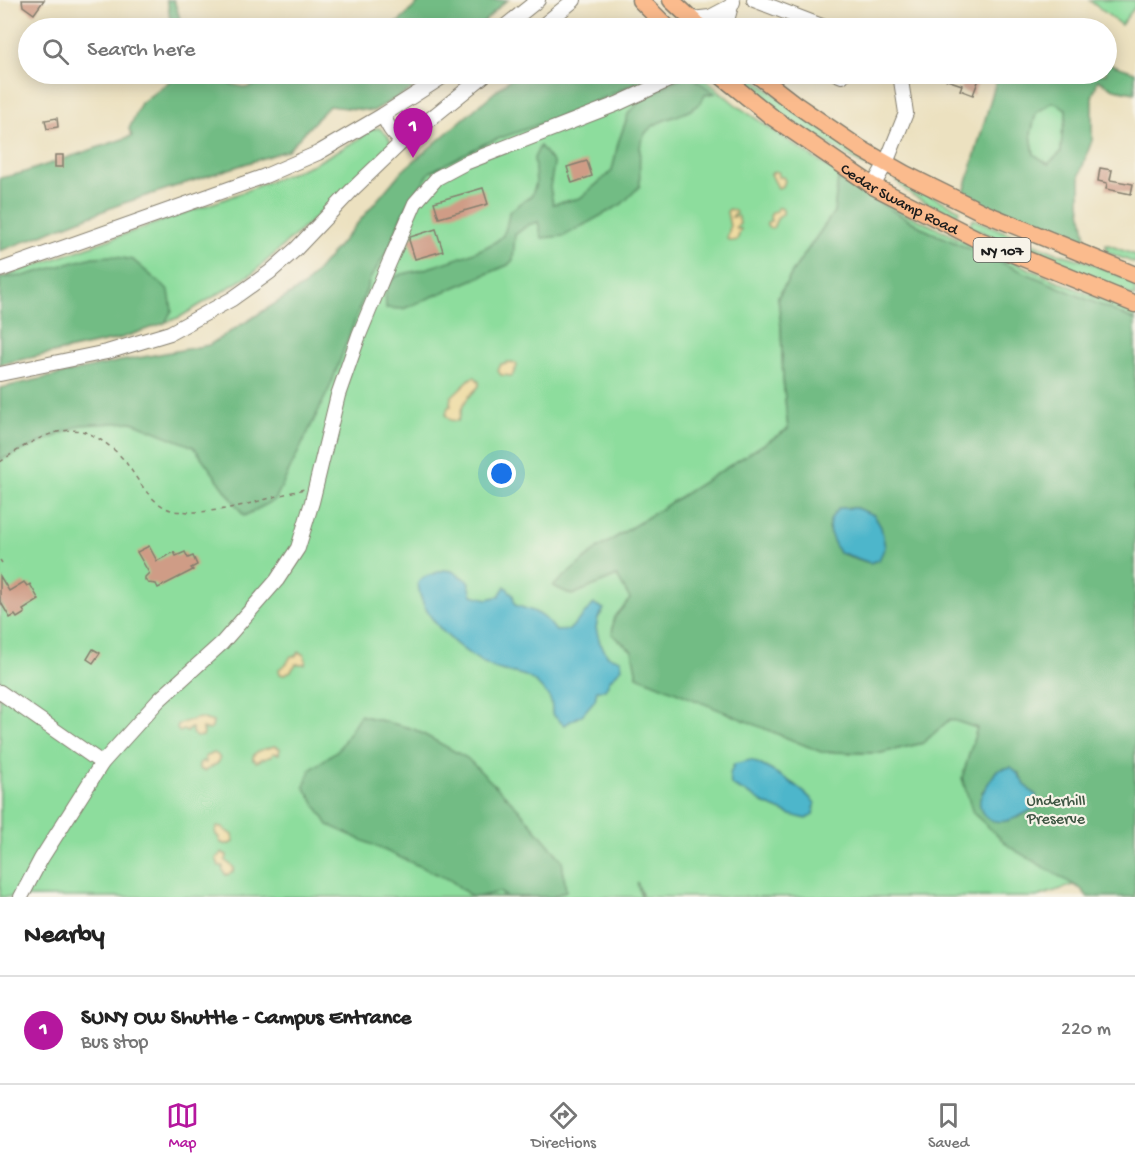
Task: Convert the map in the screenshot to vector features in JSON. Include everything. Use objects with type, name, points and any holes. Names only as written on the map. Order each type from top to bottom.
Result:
[{"type":"main road","points":[[639,0],[658,18]]},
{"type":"main road","points":[[670,0],[690,18]]},
{"type":"main road","name":"Cedar Swamp Road","points":[[731,84],[772,117],[873,186],[979,240],[1135,304]]},
{"type":"main road","name":"Cedar Swamp Road","points":[[769,84],[861,149],[905,174],[984,213],[1135,275]]},
{"type":"street","points":[[516,18],[538,0]]},
{"type":"street","points":[[552,18],[574,0]]},
{"type":"street","points":[[754,0],[800,18]]},
{"type":"street","points":[[708,18],[732,3]]},
{"type":"street","points":[[728,18],[732,3]]},
{"type":"street","points":[[0,270],[265,176],[318,153],[431,84]]},
{"type":"street","points":[[0,374],[107,352],[170,333],[232,299],[270,272],[296,249],[403,141],[474,84]]},
{"type":"street","points":[[21,897],[41,859],[102,763],[159,700],[222,643],[277,580],[298,548],[339,395],[359,334],[415,203],[437,178],[465,163],[617,104],[660,84]]},
{"type":"street","points":[[873,186],[906,113],[902,84]]},
{"type":"street","points":[[383,115],[390,130],[403,141]]},
{"type":"street","points":[[0,692],[102,763]]},
{"type":"path","points":[[0,462],[21,447],[51,433],[69,430],[88,433],[111,447],[125,461],[156,503],[174,511],[195,512],[231,507],[316,485]]},
{"type":"green space","points":[[166,0],[174,0],[180,18],[170,18]]},
{"type":"green space","points":[[421,0],[508,0],[488,18],[403,18]]},
{"type":"green space","points":[[1089,0],[1135,0],[1135,7],[1121,25],[1117,22],[1117,18],[1112,18]]},
{"type":"green space","points":[[1117,66],[1135,72],[1135,93],[1114,89],[1105,84],[1117,84]]},
{"type":"green space","points":[[166,84],[231,84],[246,88],[257,84],[418,84],[373,111],[329,106],[288,150],[121,204],[0,251],[0,178],[22,173],[132,136],[129,129],[141,103]]},
{"type":"green space","points":[[504,84],[632,84],[576,111],[484,144],[430,172],[402,215],[391,245],[371,277],[330,387],[275,500],[244,516],[194,447],[132,422],[81,425],[0,460],[0,388],[116,362],[209,345],[305,285],[401,172]]},
{"type":"green space","points":[[559,84],[711,84],[736,105],[829,168],[902,212],[968,243],[1135,314],[1135,320],[928,231],[838,179],[834,212],[778,297],[788,429],[597,549],[554,586],[572,595],[617,576],[631,599],[614,618],[850,753],[881,753],[923,743],[950,719],[977,728],[967,763],[1074,885],[1036,897],[643,897],[637,882],[641,897],[0,897],[0,442],[246,371],[422,167]]},
{"type":"green space","points":[[669,84],[702,84],[715,93],[705,95],[692,109],[664,120],[648,130],[642,139],[640,149],[640,186],[622,204],[564,236],[542,238],[538,222],[528,225],[515,235],[513,260],[508,265],[403,309],[386,308],[387,288],[394,278],[465,256],[488,246],[503,235],[509,212],[532,195],[536,183],[534,158],[540,146],[554,164],[550,187],[553,204],[580,198],[612,171],[618,143],[629,112],[646,97]]},
{"type":"green space","points":[[740,84],[761,84],[870,165],[864,166],[791,121]]},
{"type":"green space","points":[[995,84],[1097,84],[1092,97],[1092,140],[1080,174],[1080,203],[1086,239],[1082,245],[962,200]],"holes":[[[1053,102],[1066,109],[1061,152],[1048,164],[1034,154],[1031,134],[1036,113]]]},
{"type":"green space","points":[[1053,101],[1066,109],[1066,118],[1061,152],[1048,164],[1034,154],[1031,134],[1036,113]]},
{"type":"green space","points":[[379,128],[388,136],[392,145],[387,153],[253,273],[180,317],[118,339],[0,364],[0,278],[225,199],[316,163],[361,138],[369,130]]},
{"type":"green space","points":[[894,177],[960,210],[958,214],[953,214],[912,195]]},
{"type":"green space","name":"Underhill Preserve","points":[[838,179],[928,231],[1135,320],[1135,897],[1088,897],[1081,889],[1011,848],[973,813],[962,778],[977,728],[950,719],[923,743],[881,753],[821,752],[637,676],[632,651],[612,634],[614,618],[630,599],[617,576],[572,595],[553,586],[597,549],[788,429],[778,297],[834,212]],"holes":[[[839,508],[856,508],[874,515],[870,563],[839,553],[828,528]],[[997,770],[1019,773],[1026,786],[1036,795],[1038,806],[1019,817],[999,822],[982,792]]]},
{"type":"green space","points":[[973,219],[1135,282],[1135,297],[973,228],[970,223]]},
{"type":"green space","points":[[1106,244],[1135,255],[1135,263],[1109,253],[1106,250]]},
{"type":"green space","points":[[112,256],[133,260],[169,291],[172,310],[165,323],[118,339],[0,364],[0,278],[23,276],[93,257]]},
{"type":"green space","points":[[360,715],[414,729],[467,758],[516,806],[562,860],[566,891],[552,897],[507,897],[499,892],[472,897],[450,880],[328,825],[304,787],[310,770],[339,749]]},
{"type":"sand","points":[[775,171],[779,173],[778,177],[783,177],[785,181],[783,186],[778,188],[771,174]]},
{"type":"sand","points":[[777,208],[783,210],[783,214],[777,219],[773,228],[770,228],[767,222],[771,221],[772,212],[777,211]]},
{"type":"sand","points":[[729,209],[736,213],[732,217],[738,216],[740,224],[736,227],[741,229],[737,240],[732,241],[727,239],[730,227],[727,212]]},
{"type":"sand","points":[[516,363],[517,366],[512,376],[501,375],[498,371],[501,364]]},
{"type":"sand","points":[[475,377],[479,386],[464,403],[458,421],[450,420],[446,415],[448,407],[451,406],[451,397]]},
{"type":"sand","points":[[299,652],[304,655],[305,664],[296,664],[291,671],[280,674],[279,669],[287,663],[291,656]]},
{"type":"sand","points":[[200,718],[213,722],[209,730],[202,728],[203,736],[196,737],[192,733],[192,728],[187,732],[183,730],[180,732],[177,729],[178,725]]},
{"type":"sand","points":[[274,746],[280,748],[279,754],[273,753],[272,756],[256,762],[253,760],[257,752]]},
{"type":"sand","points":[[214,753],[219,757],[218,763],[205,771],[199,769],[202,761],[206,762],[205,757]]},
{"type":"sand","points":[[217,827],[223,827],[233,835],[234,842],[225,844],[220,842],[215,832]]},
{"type":"sand","points":[[221,852],[227,855],[226,861],[234,868],[233,872],[226,875],[223,866],[219,866],[216,858]]},
{"type":"water","points":[[839,508],[856,508],[874,515],[881,527],[885,547],[879,560],[870,563],[839,553],[829,525]]},
{"type":"water","points":[[444,570],[452,571],[468,581],[472,595],[488,599],[499,596],[505,586],[513,595],[515,605],[542,616],[556,631],[569,630],[594,604],[604,609],[598,618],[596,628],[600,643],[608,656],[621,660],[622,668],[610,680],[605,690],[597,690],[595,700],[582,715],[564,725],[552,714],[549,697],[530,678],[499,670],[480,661],[444,633],[434,621],[420,595],[418,582],[424,577]]},
{"type":"water","points":[[751,760],[785,778],[808,796],[815,803],[813,815],[806,819],[791,815],[731,785],[730,774],[734,764]]},
{"type":"water","points":[[1011,767],[1036,795],[1038,806],[1012,819],[991,820],[981,810],[981,796],[997,770]]},
{"type":"building","points":[[22,0],[44,0],[34,14],[23,6]]},
{"type":"building","points":[[959,84],[977,84],[973,95],[960,90],[962,85]]},
{"type":"building","points":[[57,118],[58,127],[47,129],[45,120]]},
{"type":"building","points":[[55,155],[63,155],[63,167],[55,167]]},
{"type":"building","points":[[587,161],[592,176],[572,183],[567,167]]},
{"type":"building","points":[[1100,168],[1112,170],[1110,180],[1133,184],[1131,194],[1106,189],[1107,183],[1098,181]]},
{"type":"building","points":[[483,188],[488,204],[439,218],[434,202]]},
{"type":"building","points":[[436,229],[443,251],[415,259],[410,237]]},
{"type":"building","points":[[149,546],[157,561],[174,552],[176,556],[185,552],[188,558],[193,556],[197,565],[191,568],[193,570],[158,588],[156,584],[145,580],[149,573],[137,552]]},
{"type":"building","points":[[0,576],[9,591],[24,582],[27,586],[30,584],[39,600],[23,610],[25,613],[17,618],[15,615],[10,618],[0,601]]},
{"type":"building","points":[[93,649],[100,653],[93,663],[87,659]]},
{"type":"place","name":"SUNY OW Shuttle - Campus Entrance","points":[[413,158]]}]
